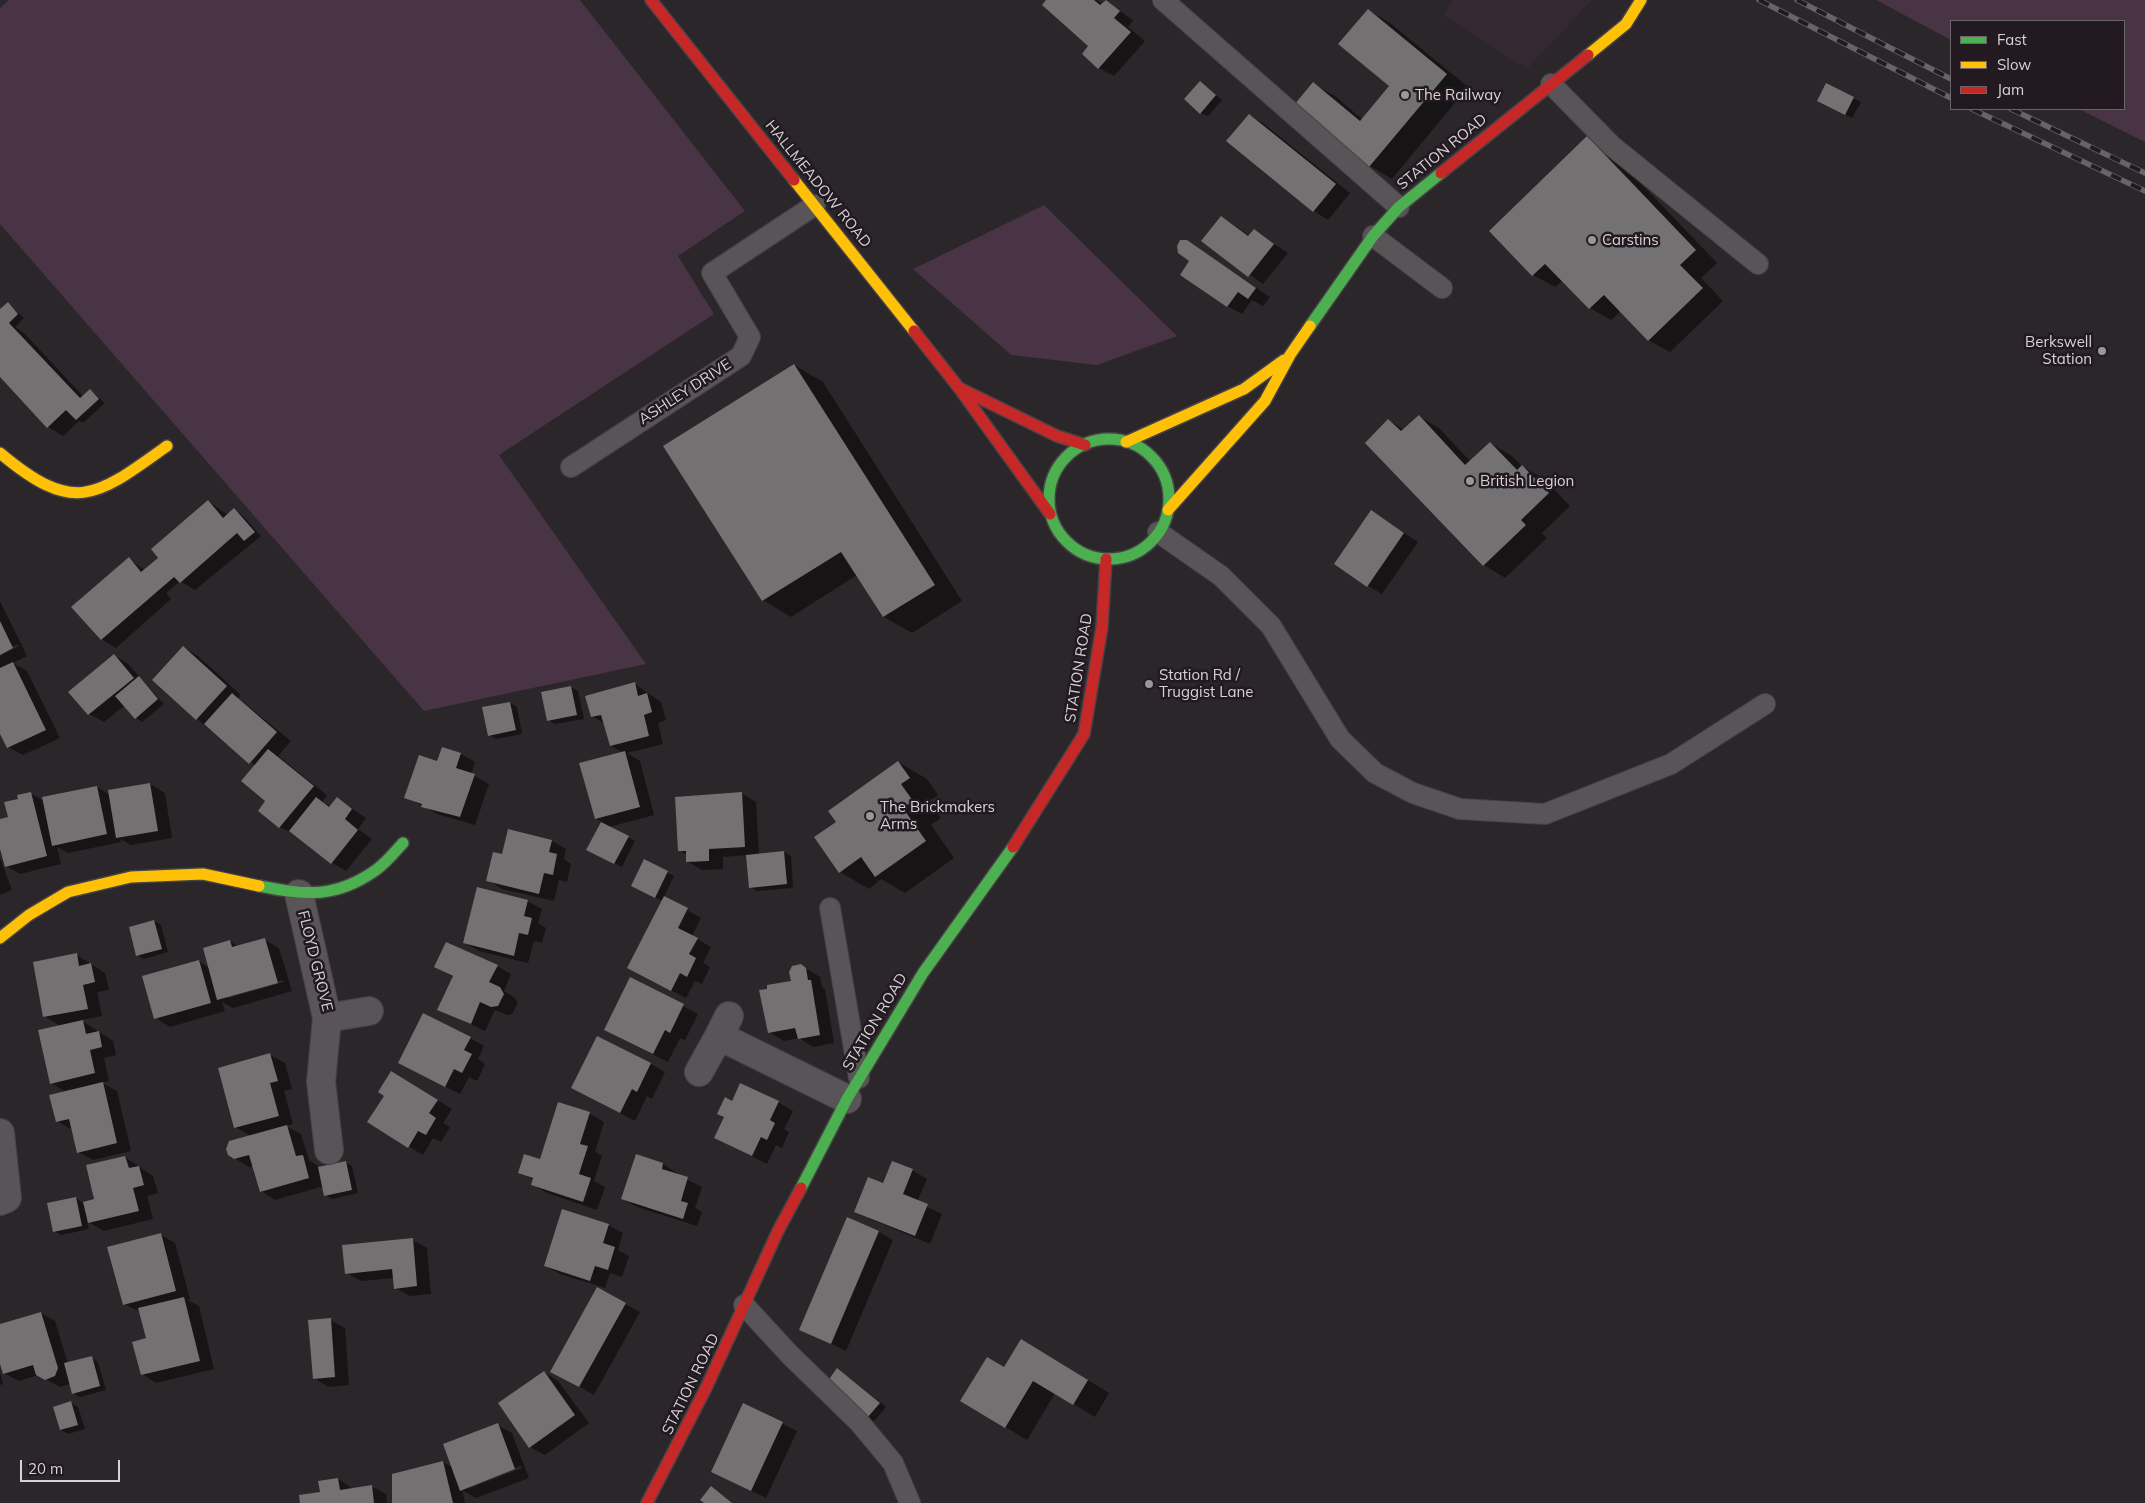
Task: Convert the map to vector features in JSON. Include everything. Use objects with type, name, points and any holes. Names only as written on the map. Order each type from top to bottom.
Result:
[{"type":"street","name":"HALLMEADOW ROAD","points":[[651,0],[815,204],[959,388],[1050,514]]},
{"type":"street","name":"STATION ROAD","points":[[1168,510],[1265,402],[1290,355],[1373,236],[1399,207],[1626,24],[1641,0]]},
{"type":"street","name":"STATION ROAD","points":[[1126,442],[1244,389],[1290,355]]},
{"type":"street","name":"HALLMEADOW ROAD","points":[[959,388],[1057,436],[1085,445]]},
{"type":"street","name":"STATION ROAD","points":[[1099,440],[1126,442],[1140,448],[1153,459],[1163,474],[1168,492],[1168,510],[1163,526],[1139,552],[1123,558],[1106,559],[1090,557],[1072,547],[1058,533],[1050,514],[1049,495],[1053,478],[1060,465],[1071,453],[1085,445],[1099,440]]},
{"type":"street","points":[[0,453],[24,475],[56,492],[90,494],[124,477],[168,446]]},
{"type":"street","name":"STATION ROAD","points":[[647,1503],[706,1388],[778,1231],[853,1089],[922,973],[1002,865],[1084,734],[1102,628],[1106,559]]},
{"type":"street","name":"FLOYD GROVE","points":[[0,938],[29,915],[68,892],[131,877],[203,874],[299,894],[338,891],[377,870],[403,843]]},
{"type":"street","name":"FLOYD GROVE","points":[[299,894],[327,1018],[369,1011]]},
{"type":"street","points":[[327,1018],[321,1082],[329,1150]]},
{"type":"street","points":[[699,1072],[724,1026],[853,1089]]},
{"type":"street","points":[[0,1133],[7,1198],[0,1200]]},
{"type":"lane","points":[[1163,0],[1399,207]]},
{"type":"lane","points":[[1551,84],[1612,146],[1758,264]]},
{"type":"lane","name":"ASHLEY DRIVE","points":[[571,467],[741,356],[750,337],[712,273],[815,204]]},
{"type":"lane","points":[[1373,236],[1442,288]]},
{"type":"lane","points":[[1158,532],[1221,576],[1271,626],[1340,739],[1375,773],[1413,793],[1460,809],[1544,814],[1672,764],[1765,704]]},
{"type":"lane","points":[[830,908],[853,1089]]},
{"type":"lane","points":[[744,1305],[790,1355],[859,1422],[892,1463],[910,1503]]},
{"type":"shaded area","points":[[9,0],[580,0],[745,211],[678,256],[714,314],[499,455],[646,664],[424,711],[0,224],[0,8]]},
{"type":"shaded area","points":[[1453,0],[1592,0],[1527,69],[1443,15]]},
{"type":"shaded area","points":[[1876,0],[2145,0],[2145,142],[2081,110],[2125,110],[2125,20],[1950,20],[1950,39]]},
{"type":"shaded area","points":[[1044,205],[1177,336],[1097,365],[1011,355],[913,269]]},
{"type":"building","points":[[1046,0],[1094,0],[1100,5],[1106,0],[1120,11],[1114,18],[1131,32],[1098,69],[1082,54],[1088,46],[1042,5]]},
{"type":"building","name":"The Railway","points":[[1368,9],[1447,74],[1369,167],[1294,105],[1313,82],[1360,121],[1389,86],[1338,44]]},
{"type":"building","points":[[1200,81],[1216,95],[1200,114],[1184,99]]},
{"type":"building","points":[[1826,83],[1854,97],[1845,115],[1817,101]]},
{"type":"building","points":[[1249,114],[1336,184],[1313,212],[1226,141]]},
{"type":"building","name":"Carstins","points":[[1587,136],[1696,250],[1680,265],[1703,288],[1648,341],[1604,295],[1589,309],[1545,264],[1532,276],[1489,231]]},
{"type":"building","points":[[1221,216],[1248,236],[1254,229],[1274,244],[1248,277],[1201,241]]},
{"type":"building","points":[[1180,240],[1187,240],[1256,288],[1248,299],[1238,292],[1227,307],[1180,275],[1189,261],[1178,253],[1177,246]]},
{"type":"building","points":[[8,302],[18,314],[9,323],[80,398],[90,389],[99,399],[76,420],[66,410],[47,428],[0,377],[0,309]]},
{"type":"building","points":[[794,364],[935,585],[883,617],[841,552],[762,601],[663,446]]},
{"type":"building","name":"British Legion","points":[[1419,415],[1465,465],[1490,442],[1517,470],[1522,465],[1549,493],[1521,520],[1526,525],[1483,566],[1365,443],[1388,419],[1401,431]]},
{"type":"building","points":[[208,500],[223,518],[234,508],[255,532],[244,541],[237,533],[180,583],[174,577],[101,640],[71,607],[129,557],[141,572],[158,558],[151,549]]},
{"type":"building","points":[[1371,510],[1404,533],[1367,587],[1334,564]]},
{"type":"building","points":[[0,621],[13,648],[0,655]]},
{"type":"building","points":[[183,646],[227,686],[196,720],[152,680]]},
{"type":"building","points":[[114,654],[134,678],[88,715],[68,692]]},
{"type":"building","points":[[13,662],[46,730],[7,748],[0,734],[0,668]]},
{"type":"building","points":[[139,676],[158,699],[135,719],[115,696]]},
{"type":"building","points":[[635,682],[638,696],[647,693],[652,712],[644,715],[649,736],[610,746],[601,715],[591,717],[585,696]]},
{"type":"building","points":[[571,686],[577,715],[547,721],[541,692]]},
{"type":"building","points":[[232,693],[277,732],[249,764],[204,724]]},
{"type":"building","points":[[510,702],[516,730],[488,736],[482,707]]},
{"type":"building","points":[[442,747],[461,753],[456,768],[475,774],[460,817],[421,807],[422,804],[404,798],[419,755],[437,761]]},
{"type":"building","points":[[268,749],[314,786],[279,828],[258,811],[265,801],[241,781]]},
{"type":"building","points":[[625,751],[640,807],[595,819],[579,763]]},
{"type":"building","name":"The Brickmakers Arms","points":[[898,761],[910,778],[901,784],[913,801],[903,808],[926,841],[875,877],[861,857],[839,873],[814,837],[836,822],[828,811]]},
{"type":"building","points":[[150,783],[158,831],[116,838],[108,790]]},
{"type":"building","points":[[97,786],[107,834],[52,846],[42,797]]},
{"type":"building","points":[[31,792],[47,856],[5,867],[0,849],[0,819],[8,817],[4,802],[18,799],[17,795]]},
{"type":"building","points":[[742,792],[745,847],[709,849],[709,861],[686,862],[686,851],[678,851],[675,797]]},
{"type":"building","points":[[316,797],[329,807],[337,797],[352,809],[345,819],[358,830],[331,864],[289,831]]},
{"type":"building","points":[[601,822],[629,836],[614,864],[586,850]]},
{"type":"building","points":[[508,829],[552,840],[549,852],[557,854],[553,875],[544,873],[539,894],[486,881],[493,852],[502,854]]},
{"type":"building","points":[[784,851],[787,884],[749,888],[746,855]]},
{"type":"building","points":[[644,859],[668,871],[655,898],[631,886]]},
{"type":"building","points":[[477,887],[528,900],[524,916],[532,918],[528,935],[519,933],[514,956],[463,943]]},
{"type":"building","points":[[664,896],[688,908],[678,928],[698,938],[689,954],[696,958],[687,977],[680,973],[671,991],[627,968]]},
{"type":"building","points":[[154,920],[162,949],[136,956],[129,927]]},
{"type":"building","points":[[265,938],[278,983],[217,1000],[203,948],[230,940],[232,947]]},
{"type":"building","points":[[446,942],[498,965],[489,982],[500,987],[504,994],[498,1006],[491,1007],[480,1002],[471,1024],[437,1010],[453,976],[434,967]]},
{"type":"building","points":[[77,953],[79,966],[91,963],[95,982],[83,985],[88,1009],[43,1017],[33,962]]},
{"type":"building","points":[[199,960],[211,1003],[154,1019],[142,976]]},
{"type":"building","points":[[801,964],[806,968],[808,980],[811,980],[820,1035],[798,1039],[795,1028],[768,1033],[759,990],[767,989],[767,985],[791,981],[789,972],[792,966]]},
{"type":"building","points":[[630,977],[684,1004],[670,1033],[665,1030],[653,1054],[604,1030]]},
{"type":"building","points":[[423,1013],[471,1037],[464,1050],[472,1054],[462,1073],[454,1069],[445,1087],[398,1063]]},
{"type":"building","points":[[83,1020],[86,1034],[99,1031],[102,1047],[90,1050],[95,1073],[50,1084],[38,1030]]},
{"type":"building","points":[[597,1036],[651,1063],[637,1092],[632,1089],[620,1113],[571,1088]]},
{"type":"building","points":[[270,1053],[278,1081],[270,1083],[279,1116],[234,1128],[218,1068]]},
{"type":"building","points":[[391,1071],[438,1100],[429,1113],[436,1118],[426,1135],[418,1131],[408,1148],[367,1122],[384,1096],[378,1092]]},
{"type":"building","points":[[103,1082],[117,1143],[77,1153],[69,1119],[56,1122],[49,1095]]},
{"type":"building","points":[[740,1083],[779,1101],[770,1120],[775,1123],[767,1140],[761,1137],[752,1156],[714,1138],[724,1117],[717,1114],[725,1097],[732,1101]]},
{"type":"building","points":[[558,1102],[590,1112],[580,1144],[588,1146],[579,1174],[591,1178],[583,1202],[531,1185],[533,1178],[518,1173],[524,1154],[540,1159]]},
{"type":"building","points":[[287,1125],[296,1156],[303,1155],[309,1178],[260,1192],[249,1155],[234,1159],[228,1155],[226,1149],[229,1141]]},
{"type":"building","points":[[636,1154],[663,1163],[662,1169],[688,1177],[681,1201],[688,1203],[683,1219],[621,1199]]},
{"type":"building","points":[[125,1156],[129,1168],[139,1166],[144,1185],[133,1188],[139,1211],[88,1223],[83,1202],[94,1199],[86,1165]]},
{"type":"building","points":[[346,1161],[352,1190],[324,1196],[318,1167]]},
{"type":"building","points":[[892,1161],[913,1169],[903,1194],[928,1204],[915,1236],[854,1212],[868,1177],[883,1183]]},
{"type":"building","points":[[76,1197],[82,1226],[53,1232],[47,1203]]},
{"type":"building","points":[[562,1209],[609,1224],[603,1243],[615,1247],[608,1270],[595,1266],[590,1281],[544,1266]]},
{"type":"building","points":[[847,1217],[879,1231],[831,1344],[799,1330]]},
{"type":"building","points":[[161,1233],[176,1291],[123,1305],[107,1247]]},
{"type":"building","points":[[413,1238],[417,1286],[394,1289],[392,1269],[345,1274],[342,1245]]},
{"type":"building","points":[[597,1287],[626,1303],[579,1387],[550,1372]]},
{"type":"building","points":[[184,1297],[200,1361],[141,1375],[132,1342],[146,1338],[138,1308]]},
{"type":"building","points":[[41,1312],[58,1368],[55,1376],[45,1380],[36,1375],[33,1365],[3,1374],[0,1364],[0,1324]]},
{"type":"building","points":[[331,1318],[335,1377],[313,1379],[308,1320]]},
{"type":"building","points":[[1021,1339],[1088,1380],[1073,1405],[1033,1381],[1005,1428],[960,1401],[987,1357],[1004,1367]]},
{"type":"building","points":[[92,1356],[100,1386],[72,1394],[64,1363]]},
{"type":"building","points":[[837,1368],[880,1403],[867,1418],[825,1385]]},
{"type":"building","points":[[544,1371],[575,1415],[529,1448],[498,1403]]},
{"type":"building","points":[[71,1401],[78,1425],[60,1430],[53,1407]]},
{"type":"building","points":[[743,1403],[783,1422],[751,1491],[711,1472]]},
{"type":"building","points":[[498,1423],[515,1469],[460,1491],[443,1444]]},
{"type":"building","points":[[443,1461],[453,1503],[392,1503],[392,1474]]},
{"type":"building","points":[[338,1478],[340,1490],[372,1485],[374,1503],[300,1503],[299,1495],[320,1492],[318,1481]]},
{"type":"building","points":[[711,1486],[732,1503],[704,1503],[700,1500]]},
{"type":"railway","points":[[1759,0],[1950,97]]},
{"type":"railway","points":[[1797,0],[1950,78]]},
{"type":"railway","points":[[1974,110],[2145,191]]},
{"type":"railway","points":[[2013,110],[2145,173]]},
{"type":"traffic: fast","points":[[1310,326],[1373,236],[1399,207],[1441,173]]},
{"type":"traffic: fast","points":[[1109,439],[1132,444],[1151,457],[1164,476],[1169,499],[1164,522],[1151,541],[1132,554],[1109,559],[1086,554],[1067,541],[1054,522],[1049,499],[1054,476],[1067,457],[1086,444],[1109,439]]},
{"type":"traffic: fast","points":[[259,886],[306,893],[333,890],[347,886],[376,870],[403,843]]},
{"type":"traffic: fast","points":[[801,1188],[847,1099],[923,973],[1013,847]]},
{"type":"traffic: slow","points":[[1588,55],[1626,24],[1641,0]]},
{"type":"traffic: slow","points":[[794,180],[914,331]]},
{"type":"traffic: slow","points":[[1168,510],[1265,401],[1290,355],[1310,326]]},
{"type":"traffic: slow","points":[[1126,442],[1244,389],[1284,360]]},
{"type":"traffic: slow","points":[[0,453],[25,473],[47,485],[66,492],[84,492],[102,487],[121,478],[167,446]]},
{"type":"traffic: slow","points":[[0,938],[29,915],[68,892],[131,877],[203,874],[259,886]]},
{"type":"traffic: jam","points":[[651,0],[794,180]]},
{"type":"traffic: jam","points":[[1441,173],[1588,55]]},
{"type":"traffic: jam","points":[[914,331],[959,388],[1050,514]]},
{"type":"traffic: jam","points":[[959,388],[1057,436],[1085,445]]},
{"type":"traffic: jam","points":[[1013,847],[1084,734],[1102,627],[1106,559]]},
{"type":"traffic: jam","points":[[647,1503],[706,1388],[778,1231],[801,1188]]},
{"type":"place","name":"The Railway","points":[[1405,95]]},
{"type":"place","name":"Carstins","points":[[1592,240]]},
{"type":"place","name":"Berkswell Station","points":[[2102,351]]},
{"type":"place","name":"British Legion","points":[[1470,481]]},
{"type":"place","name":"Station Rd / Truggist Lane","points":[[1149,684]]},
{"type":"place","name":"The Brickmakers Arms","points":[[870,816]]}]
